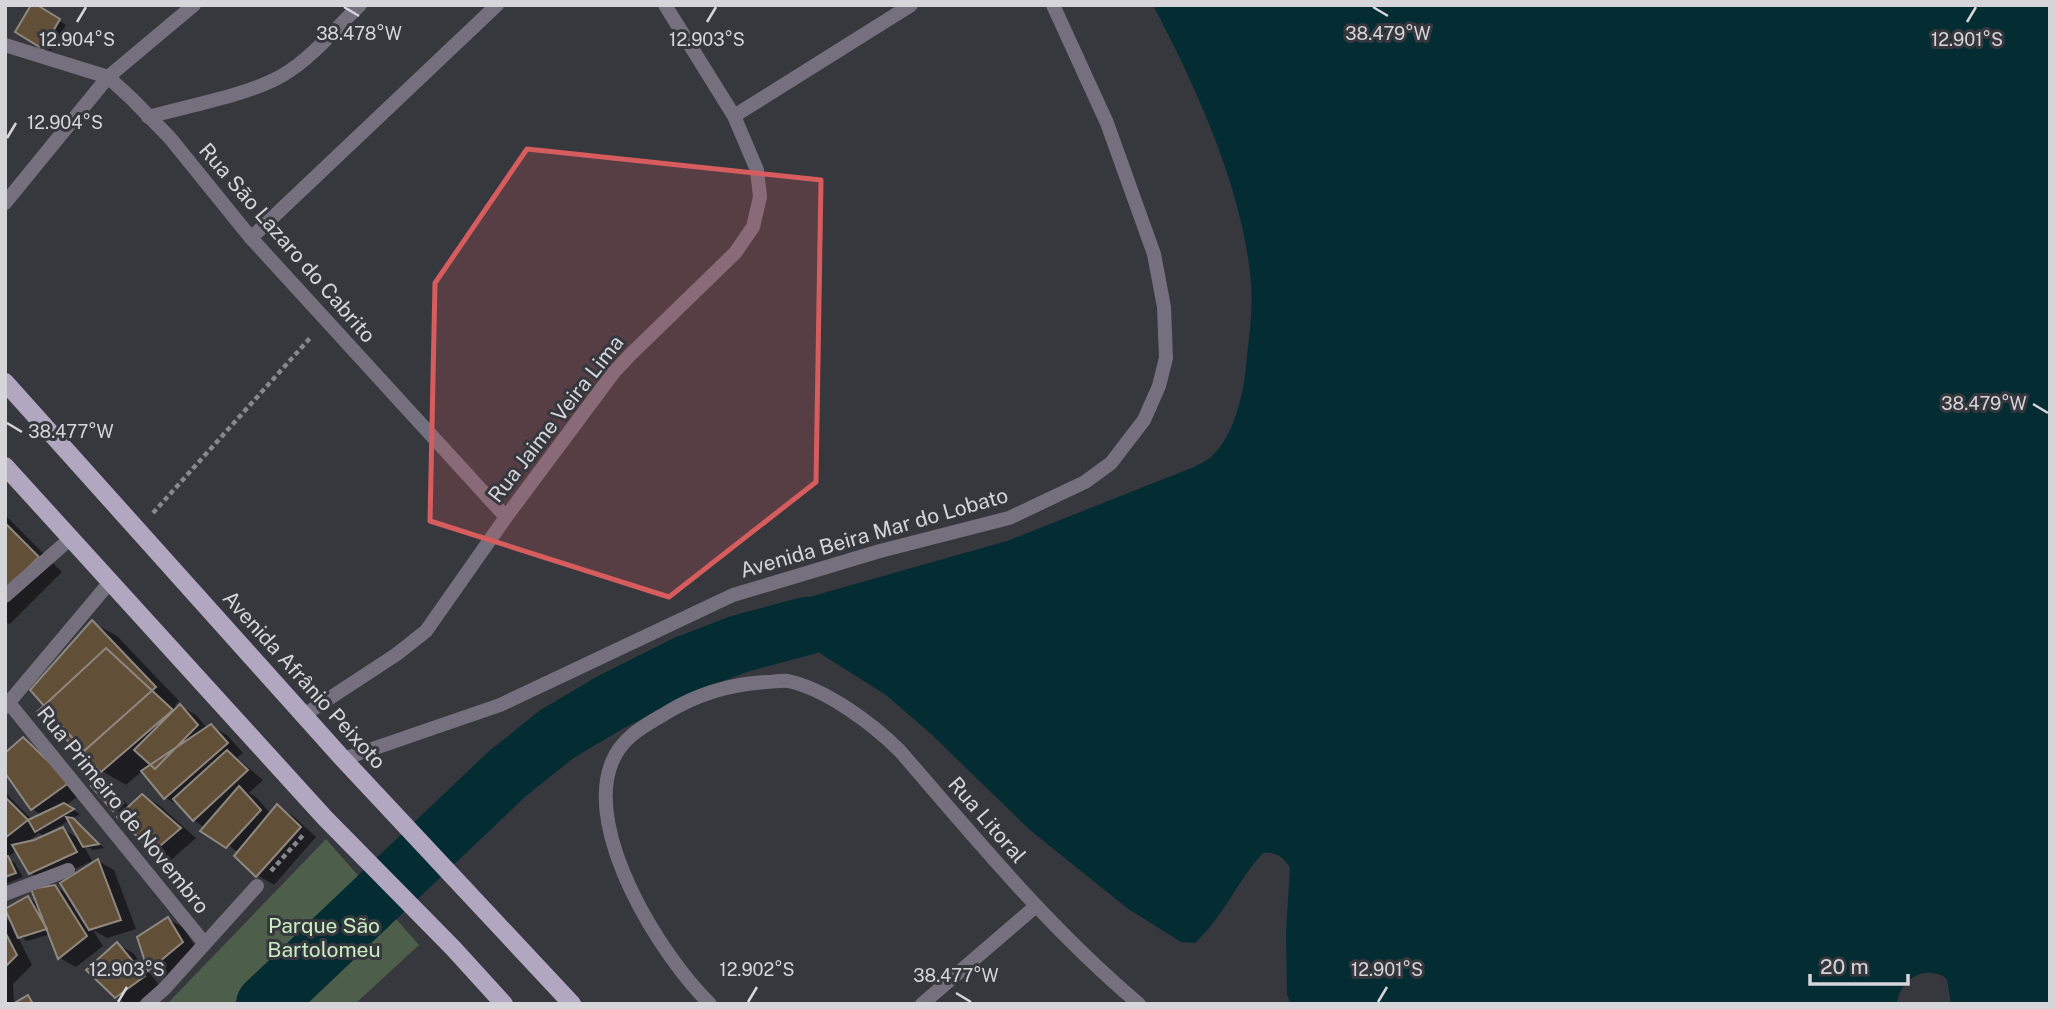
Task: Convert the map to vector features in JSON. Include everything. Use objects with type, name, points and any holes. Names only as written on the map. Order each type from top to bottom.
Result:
[{"type":"main road","name":"Avenida Afrânio Peixoto","points":[[5,382],[343,760],[572,1004]]},
{"type":"main road","points":[[5,466],[323,816],[453,948],[503,1004]]},
{"type":"street","points":[[5,203],[107,77],[194,5]]},
{"type":"street","points":[[148,117],[253,88],[283,75],[301,62],[360,5]]},
{"type":"street","points":[[251,238],[497,5]]},
{"type":"street","name":"Rua Jaime Veira Lima","points":[[304,715],[418,639],[621,363],[735,253],[752,227],[760,197],[757,170],[734,116],[665,5]]},
{"type":"street","points":[[734,116],[911,5]]},
{"type":"street","name":"Avenida Beira Mar do Lobato","points":[[343,760],[500,705],[733,595],[880,551],[1009,518],[1085,482],[1111,463],[1144,420],[1159,386],[1166,358],[1164,307],[1154,254],[1107,122],[1054,5]]},
{"type":"street","name":"Rua São Lazaro do Cabrito","points":[[5,45],[107,77],[132,99],[170,138],[251,238],[506,517]]},
{"type":"street","points":[[5,596],[71,538]]},
{"type":"street","points":[[7,705],[110,582]]},
{"type":"street","name":"Rua Litoral","points":[[710,1004],[679,968],[634,897],[608,829],[605,802],[610,766],[620,748],[636,731],[684,702],[738,683],[791,682],[836,701],[880,732],[1036,906],[1097,969],[1139,1004]]},
{"type":"street","name":"Rua Primeiro de Novembro","points":[[7,705],[205,944]]},
{"type":"street","points":[[5,894],[68,870]]},
{"type":"street","points":[[147,1004],[257,886]]},
{"type":"street","points":[[922,1004],[1036,906]]},
{"type":"path","points":[[139,529],[326,321]]},
{"type":"path","points":[[257,886],[323,816]]},
{"type":"highlighted area","points":[[527,149],[821,180],[816,482],[669,597],[430,521],[435,283]]},
{"type":"green space","name":"Parque São Bartolomeu","points":[[326,839],[419,945],[355,1004],[167,1004]]},
{"type":"water","points":[[1153,5],[2050,5],[2050,1004],[1951,1004],[1947,979],[1939,974],[1923,973],[1908,981],[1897,1004],[1291,1004],[1287,995],[1286,932],[1290,868],[1282,858],[1272,853],[1263,853],[1205,933],[1195,943],[1181,942],[1127,908],[1030,830],[930,733],[886,695],[818,652],[795,601],[1007,541],[1194,467],[1212,456],[1227,435],[1238,409],[1246,368],[1252,291],[1246,247],[1228,175],[1215,139]]},
{"type":"building","points":[[31,5],[37,5],[60,19],[43,49],[15,32]]},
{"type":"building","points":[[5,523],[39,557],[5,591]]},
{"type":"building","points":[[92,620],[156,687],[84,751],[30,690]]},
{"type":"building","points":[[106,648],[173,710],[101,772],[37,712]]},
{"type":"building","points":[[180,704],[198,725],[155,769],[134,750]]},
{"type":"building","points":[[211,724],[228,743],[164,799],[141,771]]},
{"type":"building","points":[[23,737],[70,782],[31,810],[5,773],[5,753]]},
{"type":"building","points":[[227,750],[248,770],[193,821],[173,799]]},
{"type":"building","points":[[103,779],[123,803],[113,811],[91,786]]},
{"type":"building","points":[[239,786],[261,810],[226,848],[200,831]]},
{"type":"building","points":[[142,794],[181,828],[153,852],[117,817]]},
{"type":"building","points":[[5,797],[28,820],[5,838]]},
{"type":"building","points":[[64,803],[74,809],[35,832],[28,820]]},
{"type":"building","points":[[277,804],[301,827],[256,877],[234,856]]},
{"type":"building","points":[[66,817],[73,818],[99,844],[83,847]]},
{"type":"building","points":[[63,827],[77,852],[29,874],[12,845],[34,840]]},
{"type":"building","points":[[8,856],[16,873],[5,877],[5,857]]},
{"type":"building","points":[[98,859],[121,920],[89,930],[60,883]]},
{"type":"building","points":[[55,885],[87,936],[58,959],[31,889]]},
{"type":"building","points":[[28,896],[47,929],[18,938],[5,909]]},
{"type":"building","points":[[168,917],[183,942],[148,971],[137,937]]},
{"type":"building","points":[[5,932],[17,955],[5,967]]},
{"type":"building","points":[[117,942],[145,976],[115,998],[86,970]]},
{"type":"building","points":[[28,995],[33,1004],[13,1004]]},
{"type":"waterway","points":[[265,1004],[507,774],[557,734],[611,702],[687,664],[739,644],[806,626]]}]
